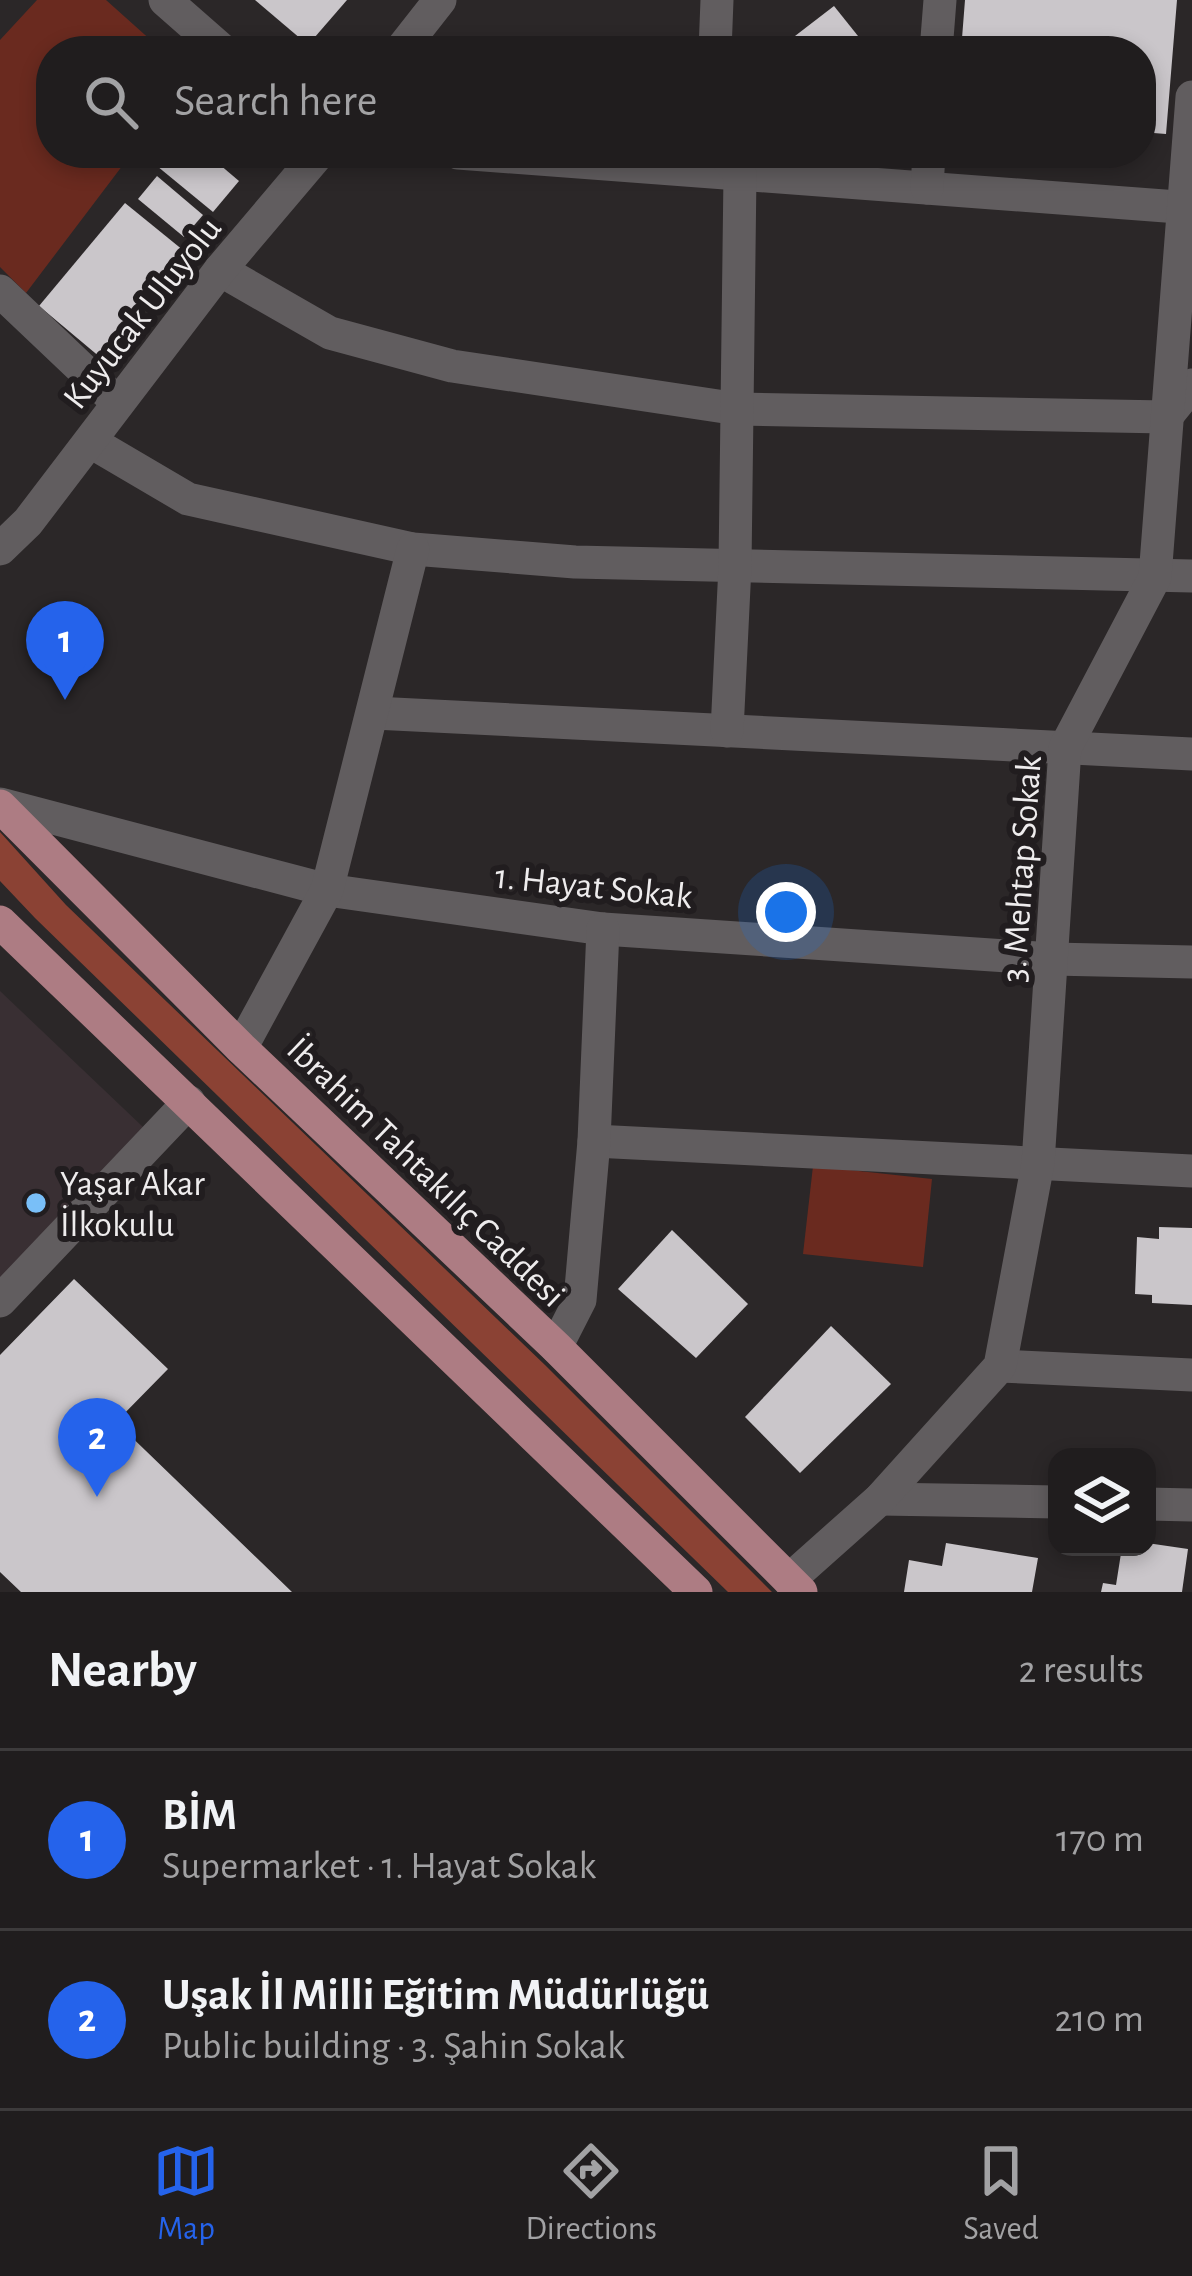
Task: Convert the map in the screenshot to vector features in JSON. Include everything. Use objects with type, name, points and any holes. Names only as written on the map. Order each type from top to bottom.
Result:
[{"type":"main road","name":"İbrahim Tahtakılıç Caddesi","points":[[0,805],[241,1048],[556,1347],[795,1586]]},
{"type":"main road","points":[[0,922],[695,1592]]},
{"type":"street","points":[[165,0],[206,36]]},
{"type":"street","points":[[412,36],[440,0]]},
{"type":"street","points":[[716,36],[717,0]]},
{"type":"street","points":[[937,36],[940,0]]},
{"type":"street","name":"3. Mehtap Sokak","points":[[1000,1366],[1038,1163],[1065,748],[1155,577],[1166,416],[1189,208],[1192,97]]},
{"type":"street","name":"Kuyucak Uluyolu","points":[[28,522],[220,270],[306,168]]},
{"type":"street","points":[[727,731],[738,409],[732,168]]},
{"type":"street","points":[[764,168],[927,188],[1189,208]]},
{"type":"street","points":[[927,188],[928,168]]},
{"type":"street","points":[[220,270],[330,333],[350,339],[452,366],[738,409],[1166,416],[1192,385]]},
{"type":"street","points":[[0,291],[117,402]]},
{"type":"street","points":[[91,442],[188,499],[413,549],[575,562],[1192,576]]},
{"type":"street","points":[[0,549],[28,522]]},
{"type":"street","points":[[0,570],[28,522]]},
{"type":"street","points":[[241,1048],[327,890],[413,549]]},
{"type":"street","points":[[374,713],[1192,754]]},
{"type":"street","name":"1. Hayat Sokak","points":[[0,805],[327,890],[603,929],[1052,959],[1192,962]]},
{"type":"street","points":[[556,1347],[580,1300],[594,1141],[603,929]]},
{"type":"street","points":[[0,1301],[188,1102]]},
{"type":"street","points":[[594,1141],[1192,1171]]},
{"type":"street","points":[[795,1586],[1000,1366],[1192,1376]]},
{"type":"street","points":[[880,1499],[1048,1502]]},
{"type":"street","points":[[1156,1504],[1192,1504]]},
{"type":"shaded area","points":[[37,0],[106,0],[146,36],[36,36],[36,168],[121,168],[26,293],[0,267],[0,40]]},
{"type":"shaded area","points":[[0,832],[66,905],[545,1365],[772,1592],[728,1592],[35,918],[0,881]]},
{"type":"shaded area","name":"Yaşar Akar İlkokulu","points":[[0,991],[143,1127],[0,1278]]},
{"type":"shaded area","points":[[813,1166],[932,1179],[923,1267],[803,1254]]},
{"type":"building","points":[[255,0],[347,0],[316,36],[297,36]]},
{"type":"building","points":[[965,0],[1177,0],[1166,134],[1156,133],[1156,36],[962,36]]},
{"type":"building","points":[[834,6],[858,36],[795,36]]},
{"type":"building","points":[[159,168],[224,168],[239,181],[213,212]]},
{"type":"building","points":[[157,176],[203,215],[184,237],[138,199]]},
{"type":"building","points":[[125,203],[189,255],[101,358],[39,306]]},
{"type":"building","points":[[1159,1227],[1192,1228],[1192,1305],[1152,1303],[1152,1295],[1135,1294],[1137,1237],[1159,1239]]},
{"type":"building","points":[[672,1230],[748,1304],[696,1358],[618,1289]]},
{"type":"building","points":[[74,1279],[168,1369],[116,1422],[292,1592],[21,1592],[0,1572],[0,1355]]},
{"type":"building","points":[[831,1326],[891,1384],[800,1473],[745,1417]]},
{"type":"building","points":[[946,1543],[1038,1558],[1032,1592],[904,1592],[909,1560],[942,1566]]},
{"type":"building","points":[[1156,1544],[1188,1549],[1182,1592],[1101,1592],[1103,1583],[1116,1585],[1121,1556],[1156,1556]]},
{"type":"place","name":"BİM","points":[[65,700]]},
{"type":"place","name":"Yaşar Akar İlkokulu","points":[[36,1203]]},
{"type":"place","name":"Uşak İl Milli Eğitim Müdürlüğü","points":[[97,1497]]}]
